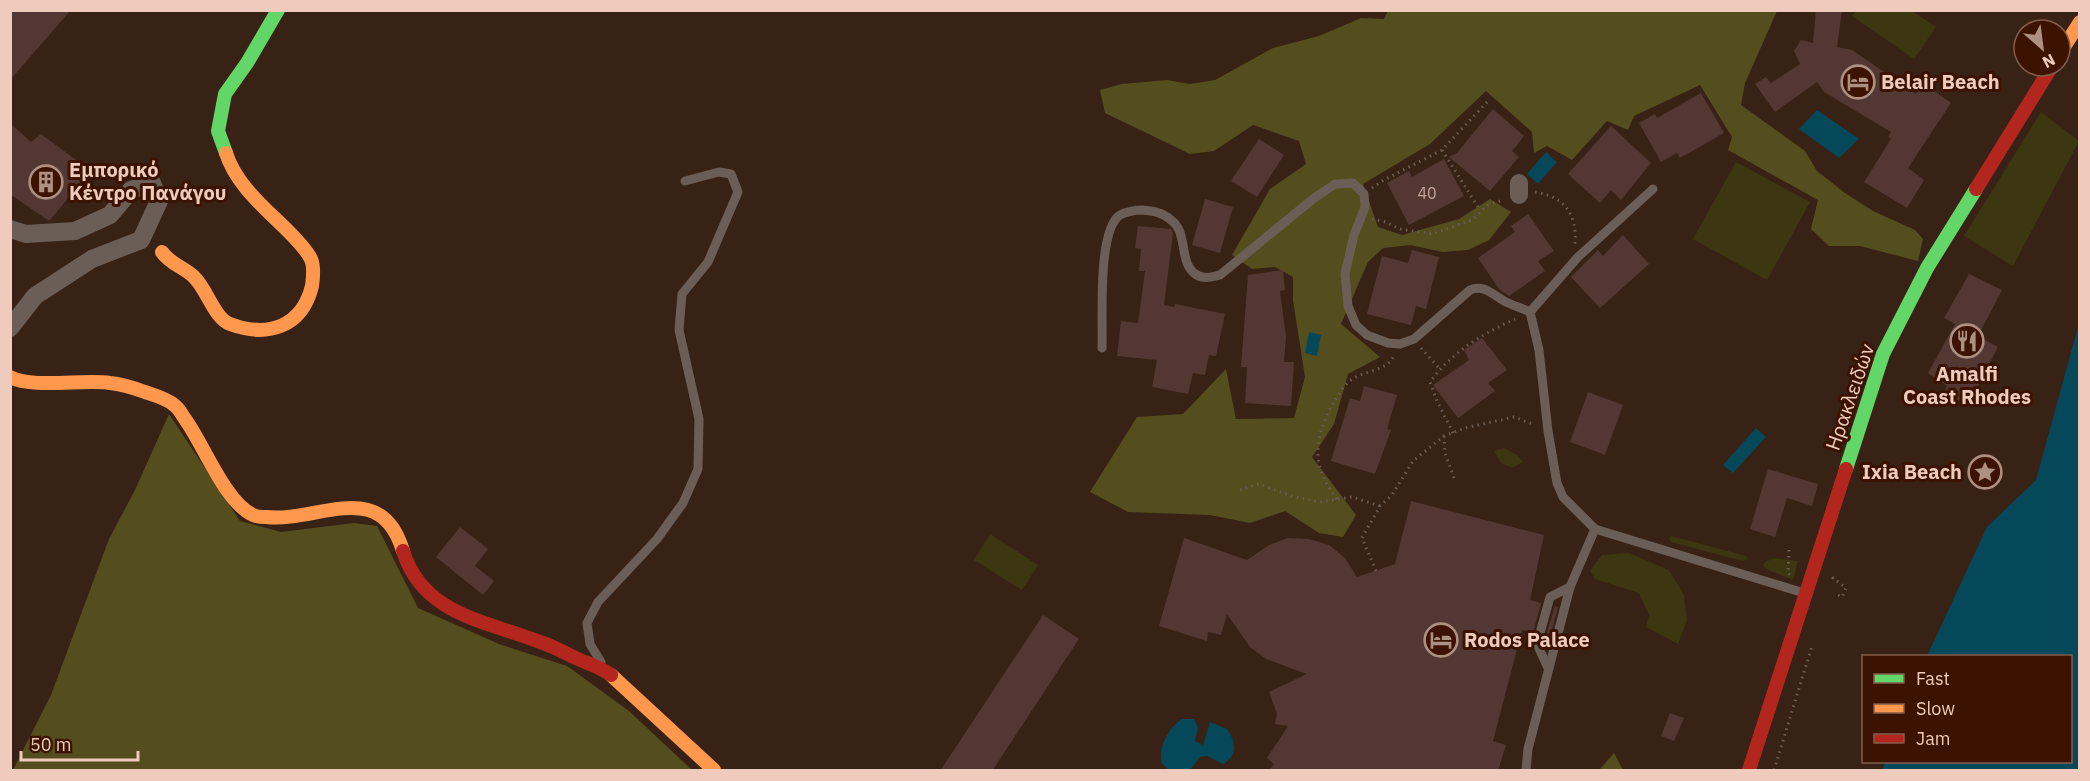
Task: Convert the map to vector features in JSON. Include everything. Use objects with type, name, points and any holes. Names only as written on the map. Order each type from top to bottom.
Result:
[{"type":"street","points":[[162,252],[167,259],[194,277],[213,307],[227,323],[247,328],[276,329],[293,320],[308,301],[313,280],[312,260],[295,238],[255,198],[231,169],[218,131],[225,94],[247,63],[278,10]]},
{"type":"street","name":"Ηρακλειδών","points":[[1749,771],[1883,354],[1927,268],[2045,78]]},
{"type":"street","points":[[10,229],[26,234],[75,231],[110,215],[131,190],[152,183],[159,201],[141,240],[92,259],[35,296],[10,328]]},
{"type":"street","points":[[10,377],[35,382],[110,383],[145,392],[174,404],[191,427],[228,491],[239,505],[254,516],[280,519],[344,507],[366,509],[380,516],[399,537],[415,579],[442,605],[472,619],[540,642],[607,672],[641,701],[714,771]]},
{"type":"lane","points":[[607,672],[590,645],[587,623],[598,602],[664,530],[683,503],[698,469],[699,419],[679,330],[682,294],[708,262],[738,192],[731,174],[719,172],[685,181]]},
{"type":"lane","points":[[1102,348],[1103,254],[1112,224],[1119,215],[1136,210],[1156,211],[1173,221],[1181,235],[1185,257],[1192,272],[1204,278],[1220,275],[1313,199],[1335,184],[1353,183],[1364,194],[1370,205],[1361,217],[1347,258],[1345,274],[1348,306],[1356,325],[1366,335],[1388,343],[1400,344],[1414,339],[1470,290],[1477,287],[1530,312]]},
{"type":"lane","points":[[1530,312],[1578,257],[1653,189]]},
{"type":"lane","points":[[1530,312],[1539,350],[1548,431],[1557,483],[1563,497],[1595,529],[1806,594]]},
{"type":"lane","points":[[1526,771],[1528,749],[1570,587],[1595,529]]},
{"type":"lane","points":[[1548,668],[1537,644],[1550,597],[1570,587]]},
{"type":"path","points":[[1364,194],[1384,180],[1442,150],[1489,100]]},
{"type":"path","points":[[1442,150],[1480,210]]},
{"type":"path","points":[[1361,217],[1386,222],[1399,229],[1433,234],[1472,220],[1480,210],[1519,189],[1544,193],[1567,207],[1575,224],[1575,249],[1578,257]]},
{"type":"path","points":[[1453,433],[1430,382],[1461,349],[1484,334],[1530,312]]},
{"type":"path","points":[[1414,339],[1440,369]]},
{"type":"path","points":[[1337,499],[1321,474],[1317,448],[1325,419],[1345,385],[1354,378],[1390,363],[1400,344]]},
{"type":"path","points":[[1376,571],[1362,538],[1380,506],[1392,495],[1413,461],[1426,448],[1444,436],[1514,417],[1548,431]]},
{"type":"path","points":[[1444,436],[1445,453],[1454,478]]},
{"type":"path","points":[[1240,490],[1259,484],[1291,496],[1320,502],[1352,497],[1380,506]]},
{"type":"path","points":[[1789,550],[1788,573],[1797,578]]},
{"type":"path","points":[[1830,589],[1833,578],[1846,588],[1842,597],[1838,595]]},
{"type":"path","points":[[1774,771],[1812,646]]},
{"type":"shaded area","points":[[1388,11],[1777,11],[1745,83],[1741,105],[1805,151],[1817,171],[1845,193],[1873,211],[1915,230],[1923,239],[1918,261],[1860,246],[1829,246],[1811,229],[1818,200],[1728,150],[1732,137],[1700,85],[1634,116],[1628,130],[1607,121],[1572,160],[1547,146],[1534,153],[1532,132],[1486,91],[1430,144],[1363,184],[1378,227],[1402,235],[1459,219],[1490,199],[1511,212],[1489,240],[1468,250],[1443,252],[1410,245],[1383,248],[1368,262],[1341,324],[1380,357],[1348,374],[1334,424],[1312,457],[1356,515],[1343,537],[1319,533],[1285,511],[1250,523],[1210,515],[1128,512],[1090,492],[1137,417],[1183,414],[1226,369],[1236,419],[1294,418],[1305,377],[1293,300],[1293,277],[1275,267],[1252,269],[1232,255],[1270,189],[1306,164],[1299,141],[1253,125],[1214,151],[1190,154],[1105,113],[1100,90],[1122,84],[1167,80],[1190,84],[1215,80],[1273,48],[1319,36],[1361,18],[1384,19]]},
{"type":"shaded area","points":[[1856,11],[1912,11],[1936,27],[1914,59],[1852,16]]},
{"type":"shaded area","points":[[2041,112],[2079,141],[2013,266],[1964,236]]},
{"type":"shaded area","points":[[1736,162],[1810,202],[1767,280],[1693,239]]},
{"type":"shaded area","points":[[169,414],[240,521],[281,532],[354,523],[377,526],[418,608],[499,644],[567,666],[629,711],[692,770],[13,770],[51,695],[109,539],[135,490]]},
{"type":"shaded area","points":[[1504,448],[1517,455],[1523,462],[1512,468],[1501,463],[1494,451]]},
{"type":"shaded area","points":[[990,534],[1038,565],[1022,590],[974,560]]},
{"type":"shaded area","points":[[1671,536],[1746,556],[1748,559],[1743,561],[1671,542],[1669,538]]},
{"type":"shaded area","points":[[1629,553],[1669,570],[1684,595],[1687,620],[1678,644],[1646,627],[1649,615],[1639,593],[1595,579],[1590,571],[1602,555]]},
{"type":"shaded area","points":[[1774,558],[1798,561],[1793,580],[1766,569],[1763,565],[1765,562]]},
{"type":"shaded area","points":[[1614,753],[1623,770],[1599,770]]},
{"type":"water","points":[[1817,110],[1859,139],[1839,158],[1799,129]]},
{"type":"water","points":[[1546,152],[1557,162],[1538,184],[1527,174]]},
{"type":"water","points":[[2079,323],[2079,770],[1882,770],[1885,763],[2072,763],[2072,655],[1927,655],[1987,527],[2036,480]]},
{"type":"water","points":[[1309,332],[1321,335],[1317,356],[1305,353]]},
{"type":"water","points":[[1756,428],[1766,437],[1733,473],[1723,465]]},
{"type":"water","points":[[1182,719],[1194,719],[1198,728],[1195,741],[1203,745],[1210,722],[1227,729],[1234,743],[1233,753],[1228,761],[1223,764],[1207,756],[1200,757],[1190,770],[1169,770],[1162,763],[1161,751],[1169,732]]},
{"type":"building","points":[[10,10],[71,10],[10,80]]},
{"type":"building","name":"Belair Beach","points":[[1816,10],[1842,10],[1837,47],[1852,50],[1916,94],[1923,83],[1951,103],[1908,168],[1924,180],[1907,208],[1864,182],[1891,139],[1888,137],[1891,132],[1824,92],[1817,82],[1775,112],[1755,84],[1766,77],[1771,83],[1800,64],[1794,51],[1801,40],[1813,43]]},
{"type":"building","points":[[1701,93],[1724,133],[1680,158],[1677,153],[1661,162],[1639,123],[1655,114],[1657,118]]},
{"type":"building","points":[[1493,109],[1524,136],[1512,151],[1519,157],[1490,191],[1449,157],[1457,153]]},
{"type":"building","name":"Εμπορικό Κέντρο Πανάγου","points":[[10,123],[31,142],[41,134],[91,171],[49,221],[10,194]]},
{"type":"building","points":[[1611,126],[1651,163],[1621,200],[1611,190],[1600,203],[1568,174]]},
{"type":"building","points":[[1259,139],[1284,155],[1257,197],[1231,181]]},
{"type":"building","points":[[1444,159],[1464,196],[1409,225],[1387,183],[1409,171],[1412,177]]},
{"type":"building","points":[[1205,199],[1233,207],[1220,253],[1192,245]]},
{"type":"building","points":[[1528,214],[1554,251],[1538,261],[1545,271],[1509,296],[1499,289],[1478,258],[1515,232],[1511,226]]},
{"type":"building","points":[[1138,226],[1171,229],[1173,233],[1164,305],[1174,307],[1175,304],[1225,314],[1216,356],[1209,355],[1205,375],[1193,373],[1188,394],[1152,387],[1157,360],[1117,356],[1121,321],[1138,323],[1145,271],[1139,271],[1141,249],[1135,248]]},
{"type":"building","points":[[1623,235],[1649,264],[1600,308],[1571,277],[1598,250],[1603,256]]},
{"type":"building","points":[[1412,250],[1439,257],[1426,309],[1416,306],[1411,325],[1367,314],[1382,256],[1408,263]]},
{"type":"building","points":[[1283,270],[1285,290],[1280,291],[1286,337],[1284,362],[1294,362],[1291,406],[1245,403],[1247,367],[1241,367],[1248,275]]},
{"type":"building","name":"Amalfi Coast Rhodes","points":[[1969,274],[2002,290],[1978,336],[1998,347],[1974,393],[1967,399],[1955,401],[1943,394],[1947,386],[1928,373],[1955,324],[1944,318]]},
{"type":"building","points":[[1482,338],[1507,370],[1488,383],[1495,391],[1458,418],[1433,385],[1469,360],[1464,350]]},
{"type":"building","points":[[1364,386],[1397,395],[1387,429],[1391,430],[1375,474],[1331,461],[1350,398],[1360,401]]},
{"type":"building","points":[[1588,392],[1623,405],[1605,455],[1570,442]]},
{"type":"building","points":[[1768,469],[1818,484],[1812,506],[1787,498],[1775,537],[1750,529]]},
{"type":"building","name":"Rodos Palace","points":[[1411,501],[1544,535],[1530,600],[1541,603],[1533,633],[1522,630],[1493,741],[1506,745],[1498,771],[1268,771],[1274,764],[1267,758],[1288,726],[1275,724],[1277,714],[1269,692],[1307,674],[1266,659],[1250,647],[1227,614],[1221,635],[1208,632],[1207,641],[1159,626],[1184,538],[1247,560],[1269,545],[1288,538],[1309,539],[1329,545],[1345,558],[1357,577],[1395,564]]},
{"type":"building","points":[[460,527],[488,549],[475,566],[494,581],[483,595],[436,557]]},
{"type":"building","points":[[1555,606],[1558,607],[1550,637],[1546,636]]},
{"type":"building","points":[[1043,615],[1079,639],[992,771],[940,771]]},
{"type":"building","points":[[1670,713],[1684,718],[1674,741],[1661,736]]},
{"type":"traffic: fast","points":[[226,153],[218,131],[225,94],[247,63],[278,10]]},
{"type":"traffic: fast","points":[[1846,469],[1883,354],[1927,268],[1976,189]]},
{"type":"traffic: slow","points":[[2072,34],[2080,22]]},
{"type":"traffic: slow","points":[[162,252],[169,260],[199,282],[219,316],[230,324],[257,330],[270,329],[282,326],[300,311],[312,286],[311,259],[297,241],[244,186],[226,153]]},
{"type":"traffic: slow","points":[[10,377],[20,381],[45,383],[114,384],[165,399],[176,406],[233,498],[253,515],[286,517],[345,508],[363,509],[379,515],[393,528],[403,551]]},
{"type":"traffic: slow","points":[[611,675],[714,770]]},
{"type":"traffic: jam","points":[[1976,189],[2045,78]]},
{"type":"traffic: jam","points":[[1749,770],[1846,469]]},
{"type":"traffic: jam","points":[[403,551],[412,572],[425,589],[459,613],[550,646],[611,675]]},
{"type":"place","name":"Belair Beach","points":[[1858,82]]},
{"type":"place","name":"Εμπορικό Κέντρο Πανάγου","points":[[46,182]]},
{"type":"place","name":"Amalfi Coast Rhodes","points":[[1967,341]]},
{"type":"place","name":"Ixia Beach","points":[[1985,472]]},
{"type":"place","name":"Rodos Palace","points":[[1441,640]]}]
